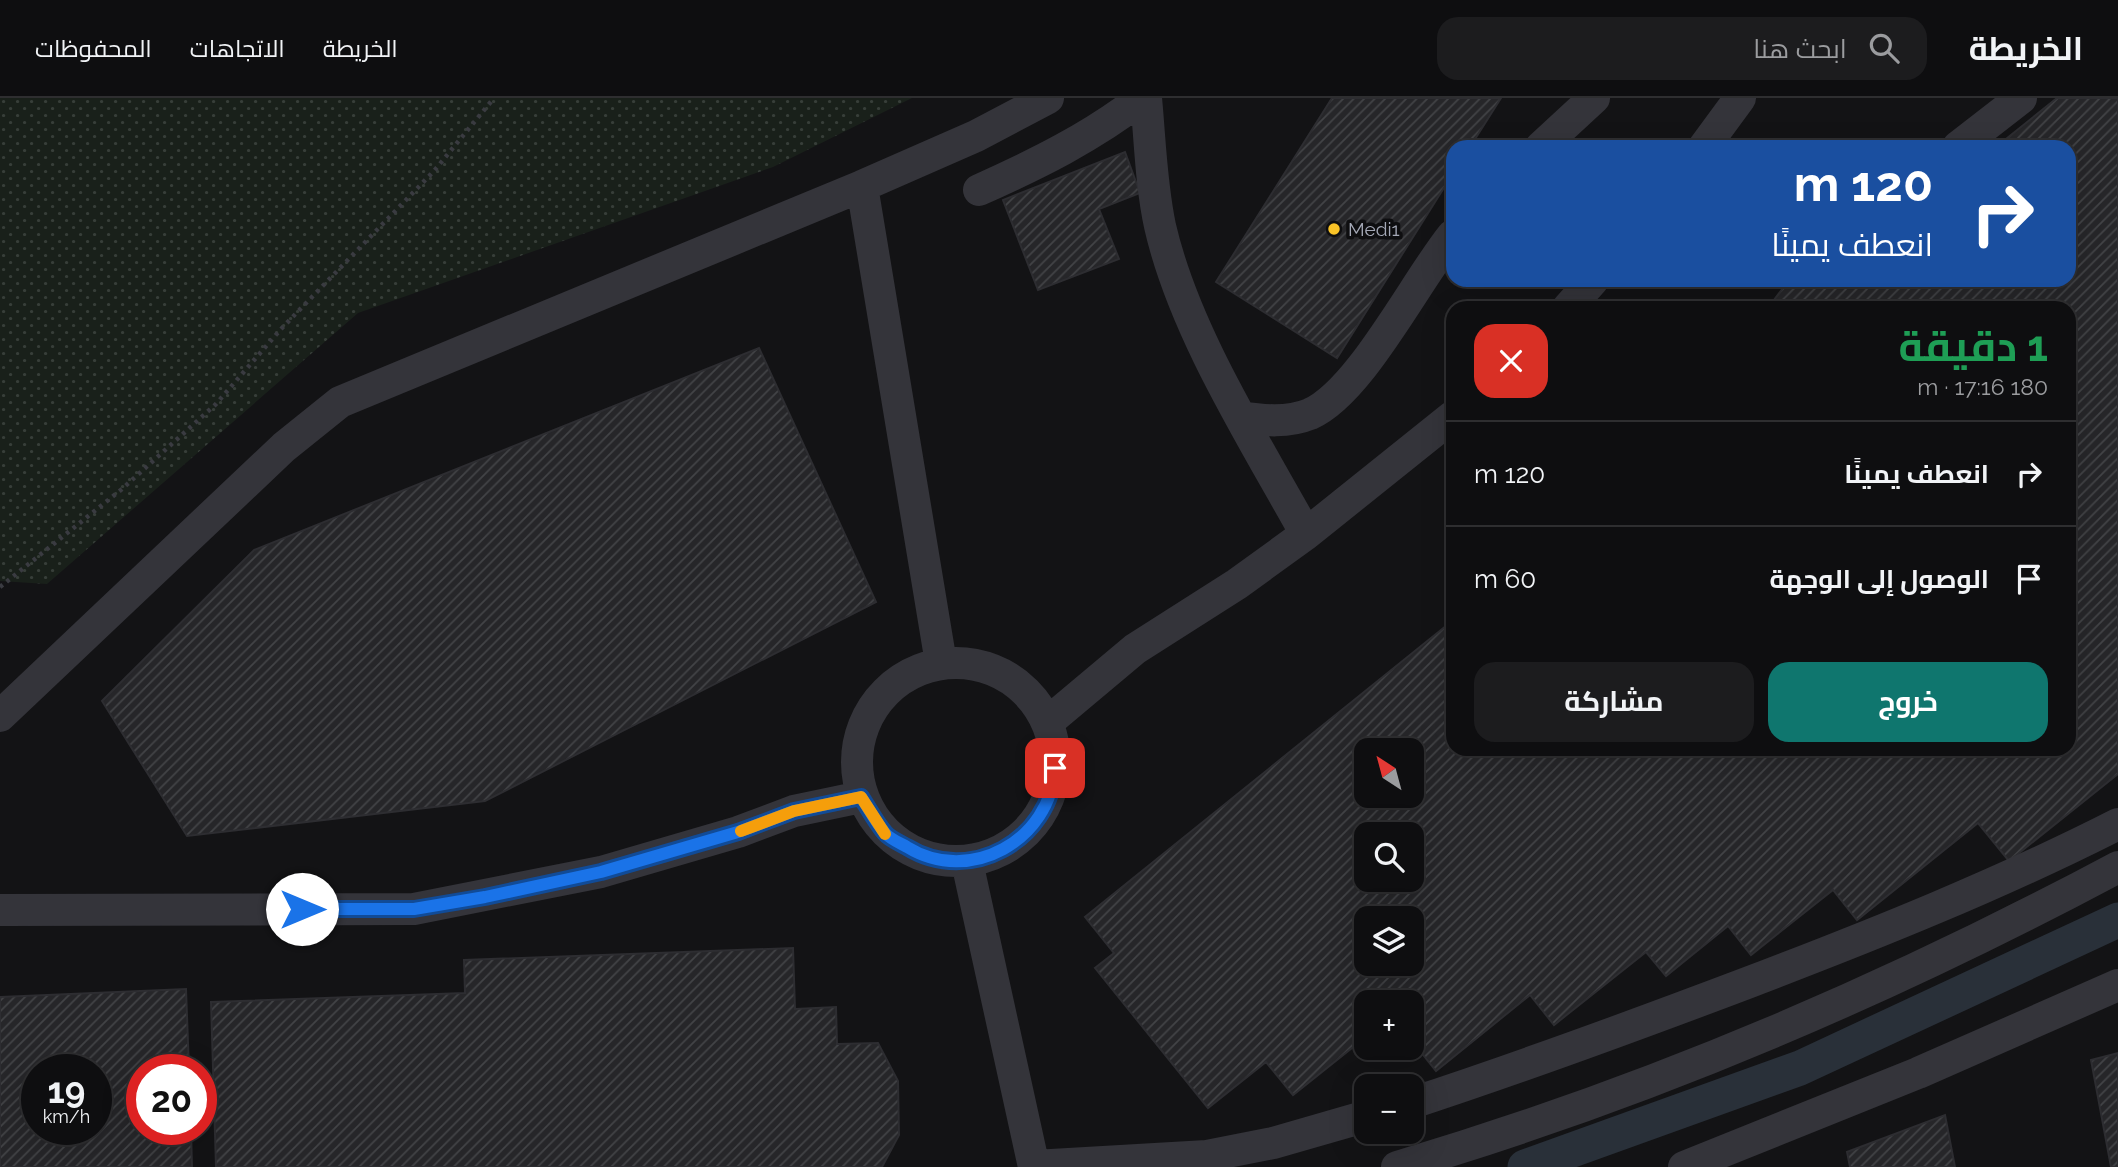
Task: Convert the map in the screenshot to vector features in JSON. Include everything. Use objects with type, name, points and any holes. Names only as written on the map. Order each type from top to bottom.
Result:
[{"type":"street","points":[[0,716],[284,447],[340,402],[862,186],[976,136],[1048,98]]},
{"type":"street","points":[[979,190],[1061,151],[1108,124],[1144,98],[1160,226],[1178,282],[1241,417],[1306,534]]},
{"type":"street","points":[[1549,140],[1594,98]]},
{"type":"street","points":[[1709,140],[1740,98]]},
{"type":"street","points":[[1967,140],[2021,98]]},
{"type":"street","points":[[862,186],[941,663]]},
{"type":"street","points":[[1241,417],[1271,421],[1309,414],[1341,392],[1446,244]]},
{"type":"street","points":[[1574,301],[1587,287]]},
{"type":"street","points":[[1048,722],[1135,649],[1237,584],[1306,534],[1446,422]]},
{"type":"street","points":[[941,663],[974,664],[1005,674],[1030,695],[1048,722],[1056,752],[1054,783],[1043,813],[1023,836],[997,854],[967,862],[923,857],[886,834],[861,797],[855,762],[862,727],[880,697],[907,675],[941,663]]},
{"type":"street","points":[[0,910],[414,909],[601,872],[738,832],[794,811],[861,797]]},
{"type":"street","points":[[1424,1099],[1554,1056],[1864,939],[1985,888],[2118,824]]},
{"type":"street","points":[[967,862],[1034,1167],[1208,1156],[1273,1143],[1354,1120]]},
{"type":"street","points":[[1397,1167],[1498,1137],[1638,1089],[1818,1013],[2118,867]]},
{"type":"street","points":[[1684,1167],[1918,1073],[2118,985]]},
{"type":"path","points":[[0,587],[121,489],[216,404],[281,329],[434,171],[494,98]]},
{"type":"shaded area","points":[[0,98],[912,98],[773,167],[358,313],[47,584],[0,581]]},
{"type":"building","name":"Medi1","points":[[1332,98],[1501,98],[1474,140],[1446,140],[1446,185],[1337,358],[1216,282]]},
{"type":"building","points":[[2057,98],[2118,98],[2118,774],[2009,861],[1978,823],[1857,920],[1833,890],[1751,955],[1728,926],[1666,976],[1646,952],[1554,1025],[1530,995],[1436,1071],[1424,1056],[1424,990],[1354,990],[1354,1046],[1293,1095],[1266,1062],[1208,1108],[1095,968],[1114,953],[1085,917],[1446,626],[1446,756],[2076,756],[2076,301],[1773,301],[1784,287],[2076,287],[2076,140],[2005,140]]},
{"type":"building","points":[[1125,152],[1140,193],[1099,209],[1119,259],[1038,290],[1003,200]]},
{"type":"building","points":[[759,348],[876,602],[485,801],[187,836],[102,701],[254,550]]},
{"type":"building","points":[[793,948],[795,1009],[836,1007],[837,1044],[878,1043],[898,1081],[899,1135],[882,1167],[216,1167],[217,1054],[213,1054],[211,1002],[465,993],[464,960]]},
{"type":"building","points":[[186,989],[188,1054],[126,1054],[126,1145],[191,1145],[192,1167],[0,1167],[0,997]]},
{"type":"building","points":[[2118,1053],[2118,1167],[2111,1167],[2091,1060]]},
{"type":"building","points":[[1945,1115],[1955,1167],[1850,1167],[1847,1152]]},
{"type":"waterway","points":[[1525,1167],[1800,1068],[2118,920]]},
{"type":"slow traffic","points":[[741,831],[794,811],[861,797],[885,834]]},
{"type":"place","name":"Medi1","points":[[1334,229]]},
{"type":"route","points":[[302,909],[414,909],[485,897],[601,872],[738,832],[794,811],[861,797],[886,834],[923,857],[967,862],[997,854],[1023,836],[1043,813],[1054,783],[1055,768]]}]
